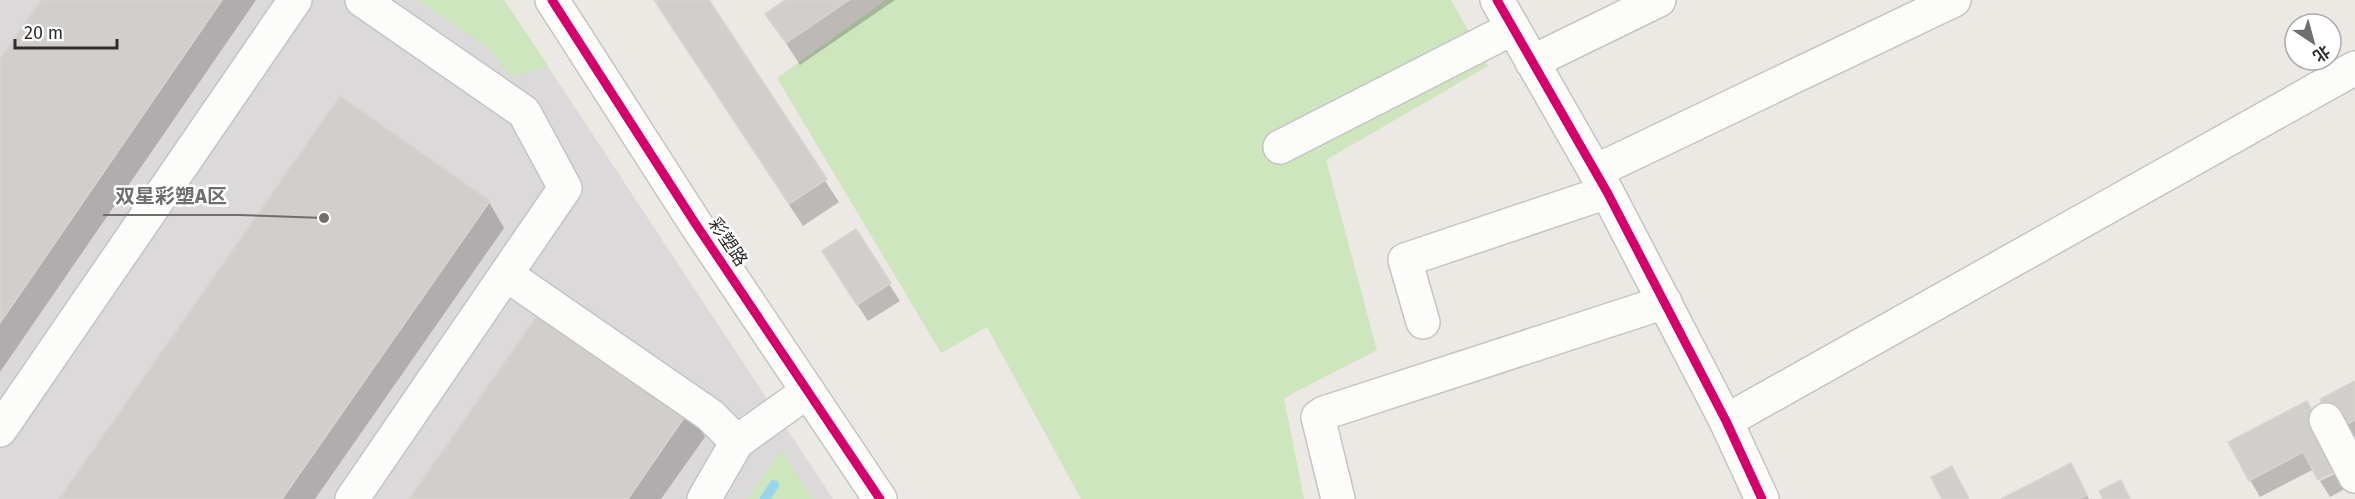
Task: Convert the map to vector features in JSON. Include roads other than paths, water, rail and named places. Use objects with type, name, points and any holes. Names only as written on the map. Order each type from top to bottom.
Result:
[{"type":"street","points":[[0,430],[295,0]]},
{"type":"street","points":[[352,499],[565,188],[524,112],[362,0]]},
{"type":"street","name":"彩塑路","points":[[552,0],[695,223],[880,499]]},
{"type":"street","points":[[1497,0],[1601,181],[1726,421],[1762,499]]},
{"type":"street","points":[[1532,62],[1659,0]]},
{"type":"street","points":[[1423,322],[1405,260],[1601,181],[1954,0]]},
{"type":"street","points":[[1280,147],[1513,28]]},
{"type":"street","points":[[1726,421],[2355,68]]},
{"type":"street","points":[[507,275],[711,415],[737,442]]},
{"type":"street","points":[[1338,499],[1318,417],[1324,412],[1665,302]]},
{"type":"street","points":[[704,499],[737,442],[808,391]]},
{"type":"street","points":[[2326,420],[2355,476]]},
{"type":"waterway","points":[[765,499],[774,485]]},
{"type":"place","name":"双星彩塑A区","points":[[324,218]]}]
